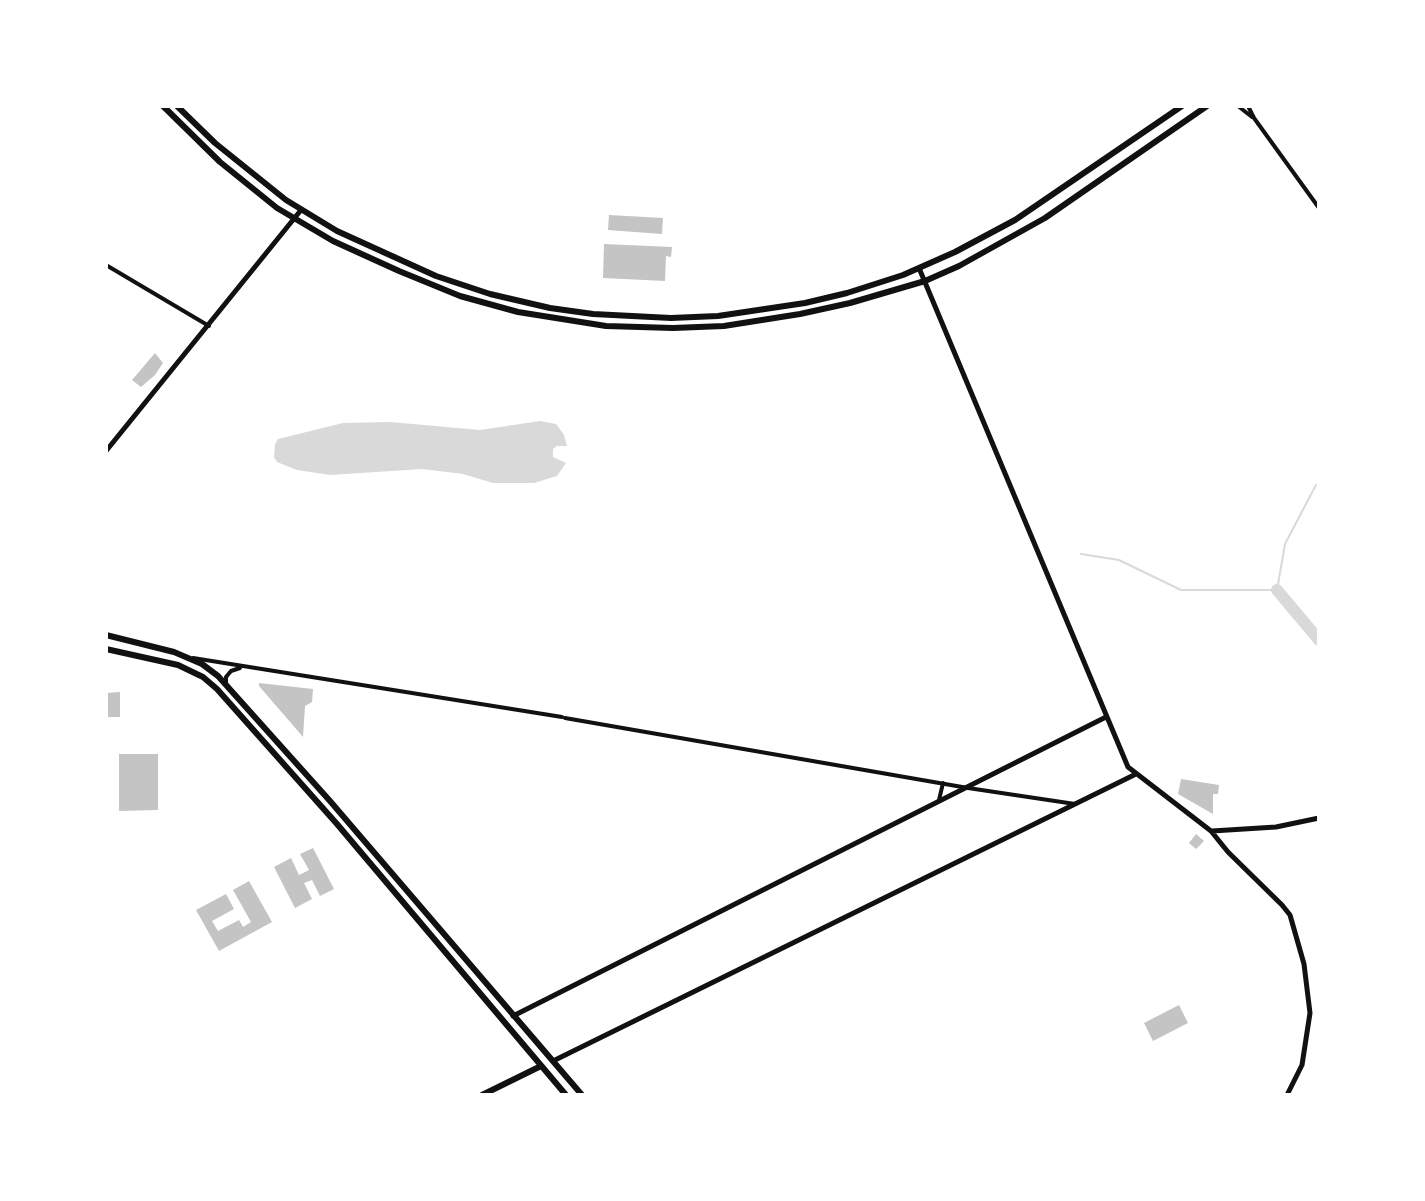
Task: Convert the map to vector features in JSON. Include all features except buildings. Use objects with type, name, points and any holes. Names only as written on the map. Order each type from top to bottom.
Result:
[{"type":"main road","points":[[163,106],[220,162],[270,203],[368,257],[460,296],[518,312],[606,326],[662,328],[724,326],[850,303],[925,281],[1018,235],[1207,106]]},
{"type":"main road","points":[[177,106],[257,179],[301,210],[389,256],[463,286],[520,302],[593,314],[671,318],[764,310],[847,293],[919,268],[1015,220],[1182,106]]},
{"type":"main road","points":[[106,635],[188,657],[211,670],[330,801],[582,1095]]},
{"type":"main road","points":[[106,649],[178,665],[203,677],[217,689],[329,815],[566,1095]]},
{"type":"main road","points":[[482,1095],[552,1061]]},
{"type":"street","points":[[1238,106],[1254,118]]},
{"type":"street","points":[[1248,106],[1319,208]]},
{"type":"street","points":[[106,451],[301,210]]},
{"type":"street","points":[[106,265],[209,326]]},
{"type":"street","points":[[919,268],[1128,767],[1211,831],[1282,905],[1294,927],[1304,964],[1310,1013],[1302,1065],[1287,1095]]},
{"type":"street","points":[[188,657],[1076,804]]},
{"type":"street","points":[[227,686],[226,677],[231,671],[242,667]]},
{"type":"street","points":[[513,1016],[1106,717]]},
{"type":"street","points":[[552,1061],[1136,774]]},
{"type":"street","points":[[935,805],[941,797],[943,783]]},
{"type":"street","points":[[1211,831],[1276,827],[1319,818]]},
{"type":"shaded area","points":[[540,421],[556,424],[564,435],[567,446],[553,449],[553,457],[566,463],[557,476],[534,483],[493,483],[463,474],[422,469],[330,475],[297,470],[277,462],[274,457],[278,439],[343,423],[390,422],[480,430]]},
{"type":"waterway","points":[[1081,554],[1119,560],[1181,590],[1277,590],[1285,544],[1316,485]]},
{"type":"waterway","points":[[1277,590],[1319,640]]}]
